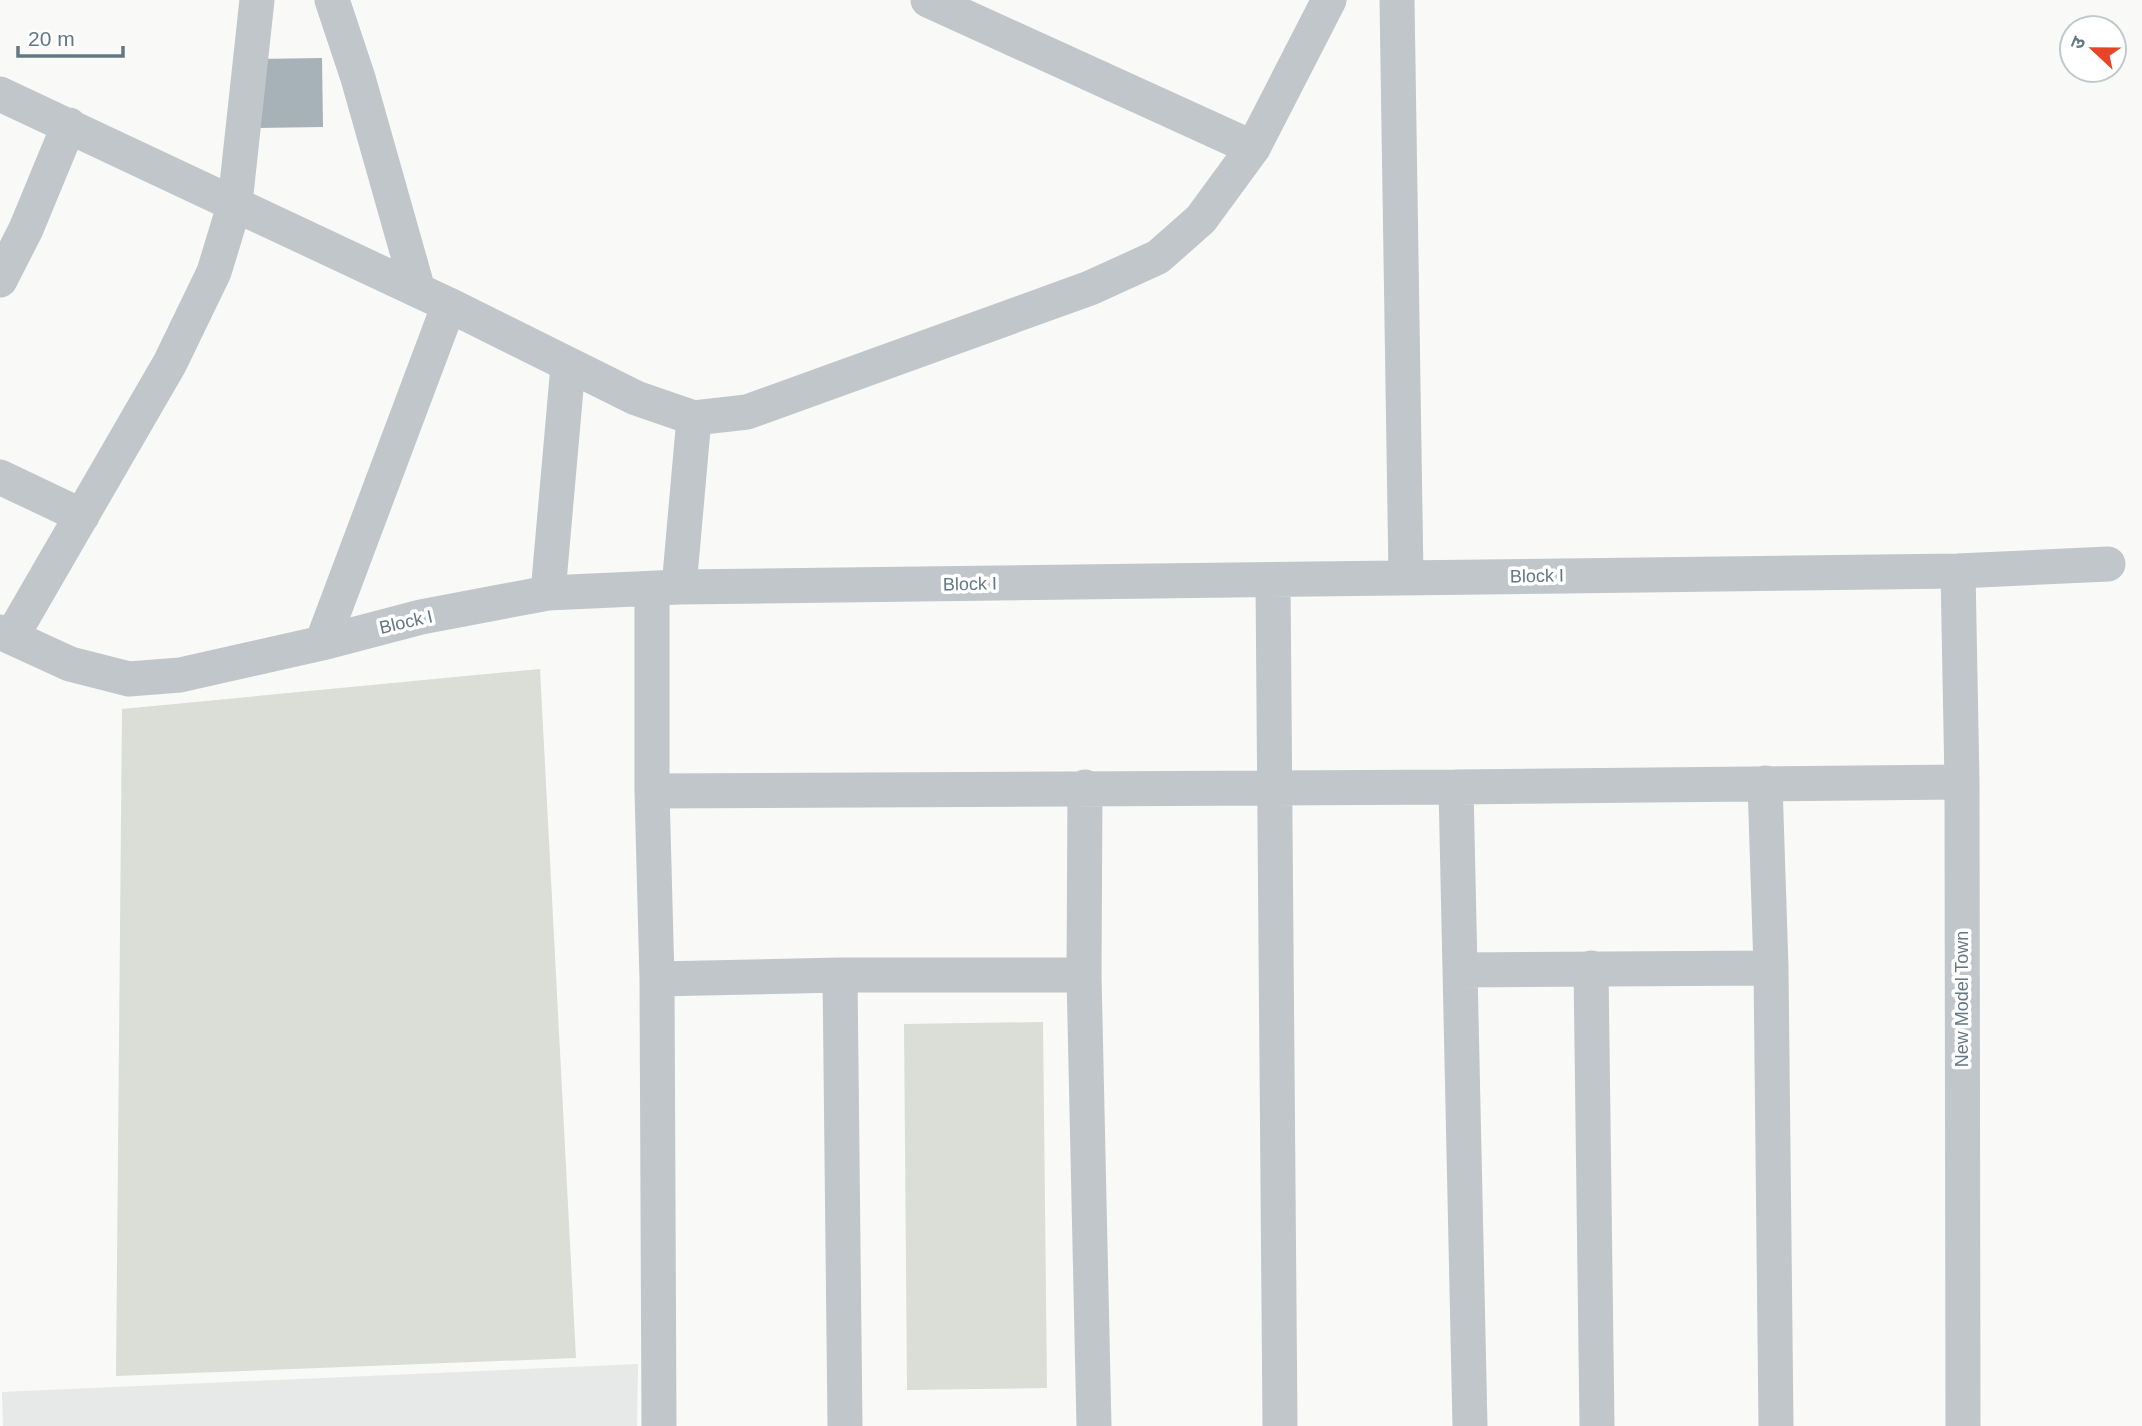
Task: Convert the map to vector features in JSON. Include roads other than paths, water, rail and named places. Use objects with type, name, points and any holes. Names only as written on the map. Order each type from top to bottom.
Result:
[{"type":"street","points":[[6,634],[82,516],[170,363],[214,272],[235,203],[257,0]]},
{"type":"street","points":[[332,0],[358,78],[418,290]]},
{"type":"street","points":[[928,0],[1253,148]]},
{"type":"street","points":[[0,94],[418,290],[636,398],[694,418],[747,412],[1090,288],[1158,257],[1201,219],[1253,148],[1329,0]]},
{"type":"street","points":[[1397,0],[1406,577]]},
{"type":"street","points":[[0,280],[26,229],[68,125]]},
{"type":"street","points":[[321,643],[449,305]]},
{"type":"street","points":[[548,593],[568,366]]},
{"type":"street","points":[[659,1426],[657,979],[652,790],[666,589],[694,418]]},
{"type":"street","points":[[0,477],[82,516]]},
{"type":"street","name":"Block I","points":[[6,634],[70,664],[129,680],[180,675],[421,617],[548,593],[666,589],[1273,582],[1406,577],[1958,571],[2108,564]]},
{"type":"street","name":"New Model Town","points":[[1958,571],[1962,782],[1963,1426]]},
{"type":"street","points":[[1273,582],[1280,1426]]},
{"type":"street","points":[[652,790],[1962,782]]},
{"type":"street","points":[[1765,783],[1771,968],[1776,1426]]},
{"type":"street","points":[[1085,787],[1084,975],[1094,1426]]},
{"type":"street","points":[[1456,787],[1470,1426]]},
{"type":"street","points":[[1591,968],[1597,1426]]},
{"type":"street","points":[[1460,970],[1771,968]]},
{"type":"street","points":[[657,979],[840,975],[1084,975]]},
{"type":"street","points":[[840,975],[845,1426]]}]
